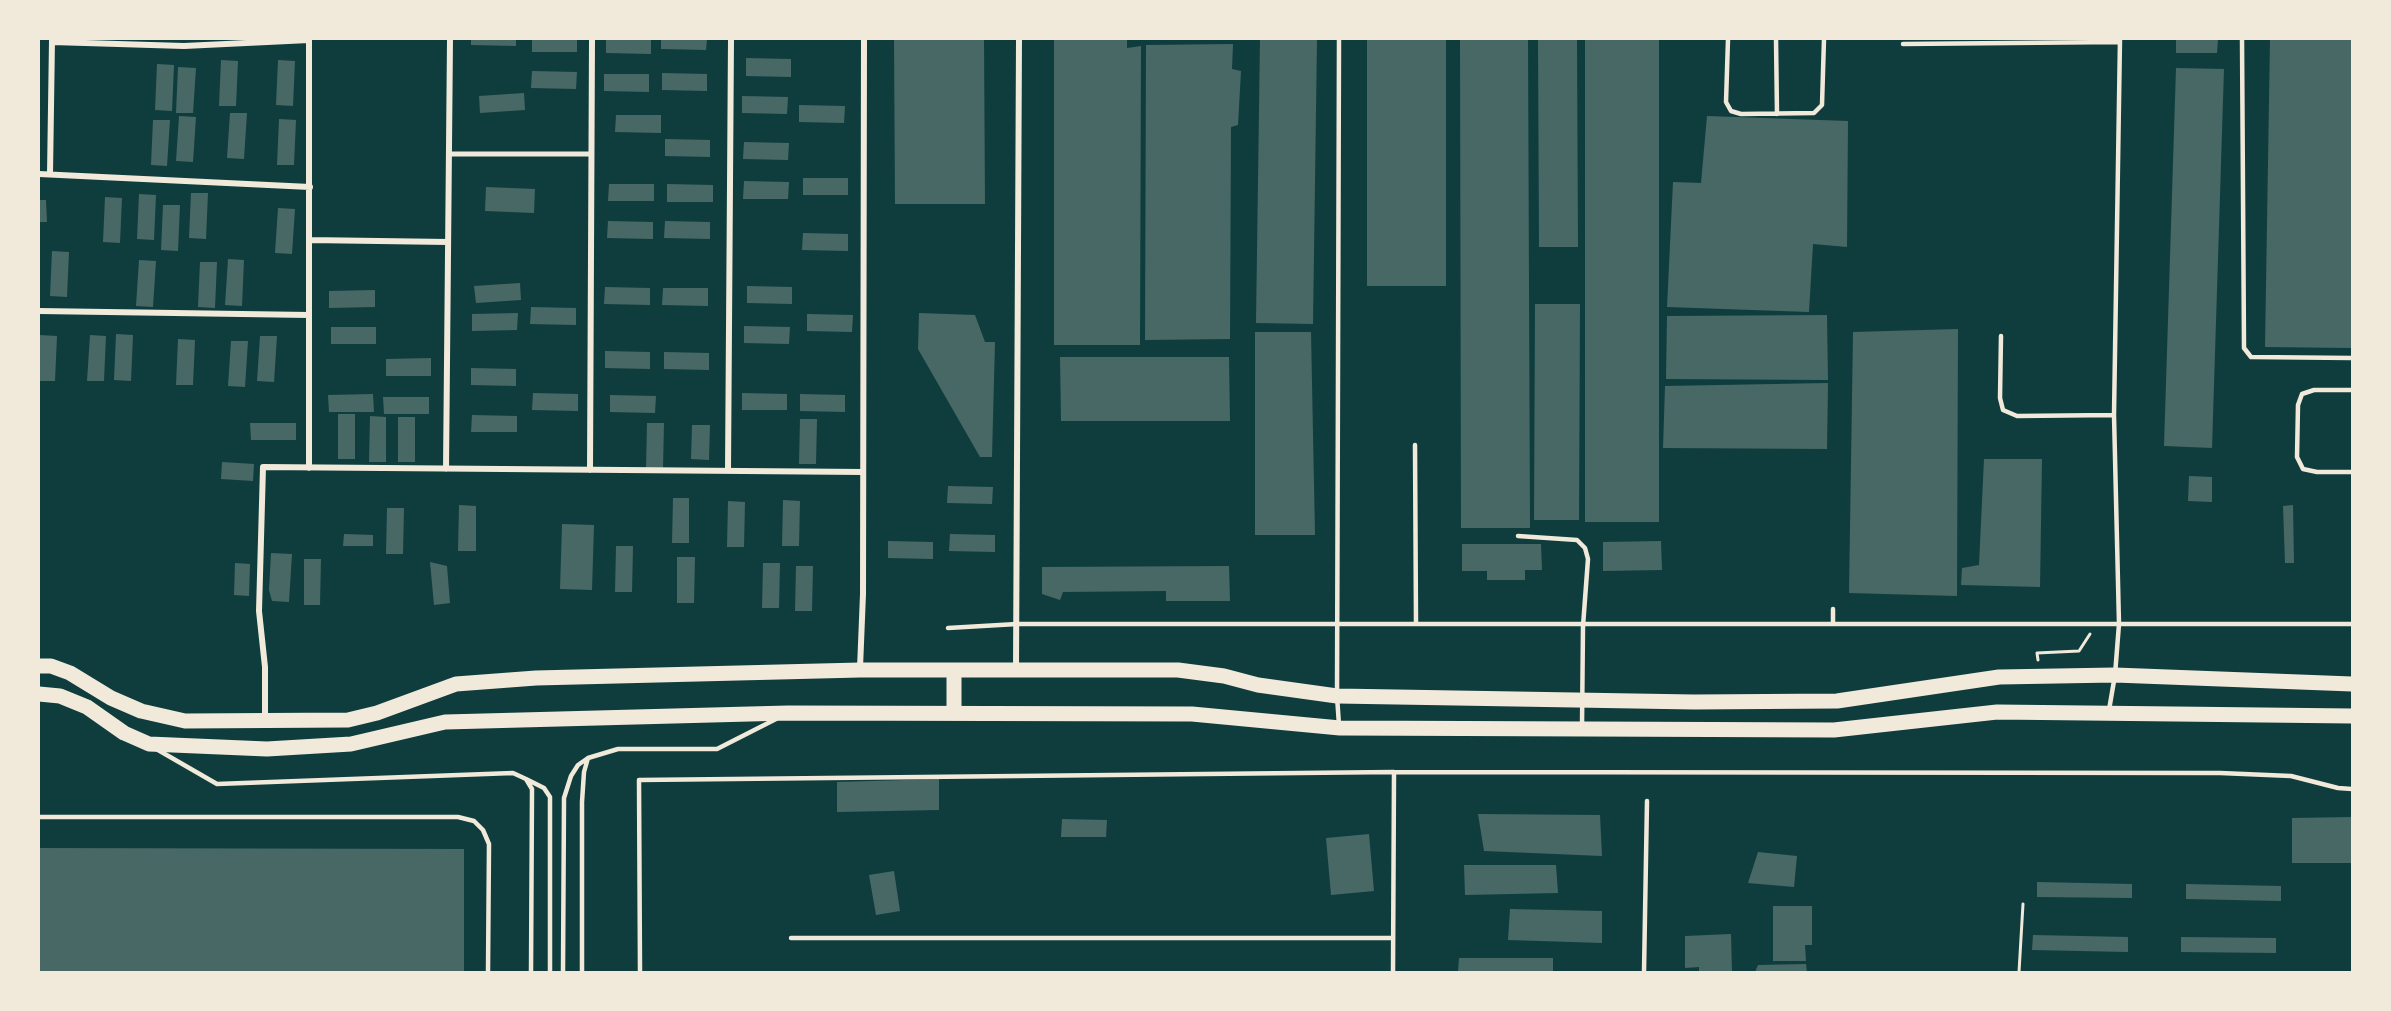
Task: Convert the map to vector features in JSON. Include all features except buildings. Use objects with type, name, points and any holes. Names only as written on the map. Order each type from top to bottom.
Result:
[{"type":"highway","points":[[39,666],[51,666],[70,673],[111,698],[141,711],[185,721],[348,720],[376,713],[456,684],[536,678],[860,670],[1178,670],[1224,676],[1258,685],[1337,696],[1694,702],[1837,701],[1999,677],[2115,675],[2352,684]]},
{"type":"highway","points":[[954,670],[954,713]]},
{"type":"highway","points":[[39,693],[60,696],[87,707],[124,733],[149,744],[267,749],[351,744],[445,722],[788,713],[1192,714],[1340,728],[1834,730],[1997,712],[2352,716]]},
{"type":"street","points":[[446,469],[450,39]]},
{"type":"street","points":[[590,470],[592,39]]},
{"type":"street","points":[[728,471],[731,39]]},
{"type":"street","points":[[860,670],[864,39]]},
{"type":"street","points":[[1017,670],[1019,39]]},
{"type":"street","points":[[50,174],[52,40],[184,42],[309,40],[309,468]]},
{"type":"street","points":[[449,154],[591,154]]},
{"type":"street","points":[[39,174],[310,187]]},
{"type":"street","points":[[309,240],[448,242]]},
{"type":"street","points":[[39,311],[309,315]]},
{"type":"street","points":[[265,721],[265,667],[259,611],[263,467],[863,472]]},
{"type":"lane","points":[[1338,39],[1337,696],[1340,728]]},
{"type":"lane","points":[[1728,39],[1726,102],[1731,111],[1741,114],[1814,113],[1822,105],[1824,39]]},
{"type":"lane","points":[[1776,39],[1778,114]]},
{"type":"lane","points":[[2242,39],[2244,348],[2251,357],[2352,358]]},
{"type":"lane","points":[[1903,44],[2120,40],[2114,415],[2119,624],[2115,675],[2108,713]]},
{"type":"lane","points":[[2001,336],[2000,398],[2003,410],[2017,416],[2114,415]]},
{"type":"lane","points":[[2352,390],[2314,390],[2302,394],[2298,405],[2297,457],[2303,469],[2317,472],[2352,472]]},
{"type":"lane","points":[[1415,445],[1416,624]]},
{"type":"lane","points":[[1518,536],[1577,540],[1585,548],[1588,559],[1583,626],[1582,729]]},
{"type":"lane","points":[[1833,609],[1833,624]]},
{"type":"lane","points":[[948,628],[1017,624],[1583,626],[2352,624]]},
{"type":"lane","points":[[563,972],[564,798],[566,786],[578,765],[588,758],[618,749],[717,749],[788,713]]},
{"type":"lane","points":[[149,744],[217,784],[513,773],[544,788],[550,797],[550,972]]},
{"type":"lane","points":[[582,972],[582,802],[584,772],[588,758]]},
{"type":"lane","points":[[640,972],[639,780],[1394,772],[2220,773],[2291,776],[2338,788],[2352,789]]},
{"type":"lane","points":[[1393,972],[1394,772]]},
{"type":"lane","points":[[526,779],[532,789],[531,972]]},
{"type":"lane","points":[[1644,972],[1647,801]]},
{"type":"lane","points":[[39,817],[458,817],[474,821],[483,830],[489,844],[488,972]]},
{"type":"lane","points":[[791,938],[1393,938]]},
{"type":"path","points":[[2038,676],[2037,653],[2079,651],[2096,624]]},
{"type":"path","points":[[2019,972],[2023,903]]}]
